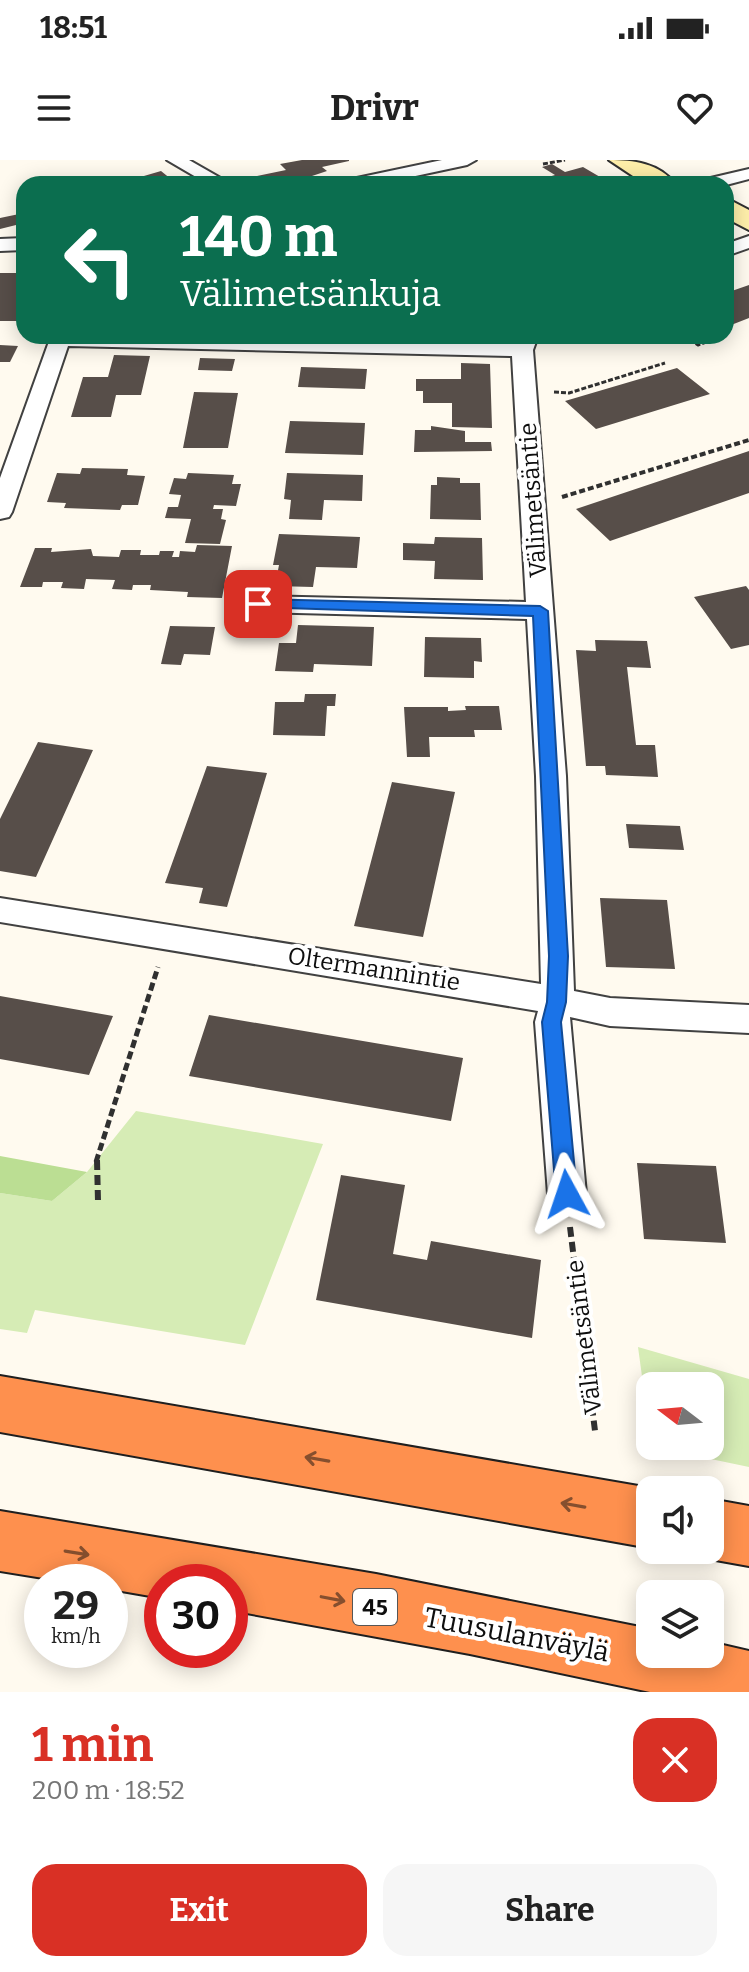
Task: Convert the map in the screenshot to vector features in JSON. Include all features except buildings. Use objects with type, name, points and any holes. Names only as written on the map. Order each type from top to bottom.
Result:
[{"type":"highway","points":[[0,1404],[636,1516]]},
{"type":"highway","points":[[724,1532],[749,1536]]},
{"type":"highway","name":"Tuusulanväylä","points":[[0,1541],[186,1571],[656,1661],[749,1683]]},
{"type":"street","points":[[176,160],[207,176]]},
{"type":"street","points":[[390,176],[467,160]]},
{"type":"street","points":[[621,160],[649,176]]},
{"type":"street","points":[[648,160],[675,176]]},
{"type":"street","points":[[0,512],[58,344]]},
{"type":"street","name":"Välimetsäntie","points":[[525,344],[557,911],[557,1002],[552,1022],[553,1049],[567,1194]]},
{"type":"street","points":[[258,604],[540,611]]},
{"type":"street","name":"Oltermannintie","points":[[0,910],[489,987],[610,1012],[749,1019]]},
{"type":"path","points":[[543,164],[565,160]]},
{"type":"path","points":[[526,391],[569,393],[665,363]]},
{"type":"path","points":[[533,500],[550,500],[577,493],[749,440]]},
{"type":"path","points":[[98,1201],[95,1166],[166,935]]},
{"type":"path","name":"Välimetsäntie","points":[[567,1194],[595,1431]]},
{"type":"green space","points":[[136,1111],[323,1144],[245,1345],[35,1310],[27,1333],[0,1329],[0,1193],[52,1201],[87,1172]]},
{"type":"green space","points":[[0,1156],[87,1172],[52,1201],[0,1193]]},
{"type":"green space","points":[[638,1347],[749,1379],[749,1467],[716,1460],[724,1460],[724,1372],[641,1372]]},
{"type":"route","points":[[258,604],[540,611],[558,956],[557,1002],[552,1022],[553,1049],[567,1194]]}]
